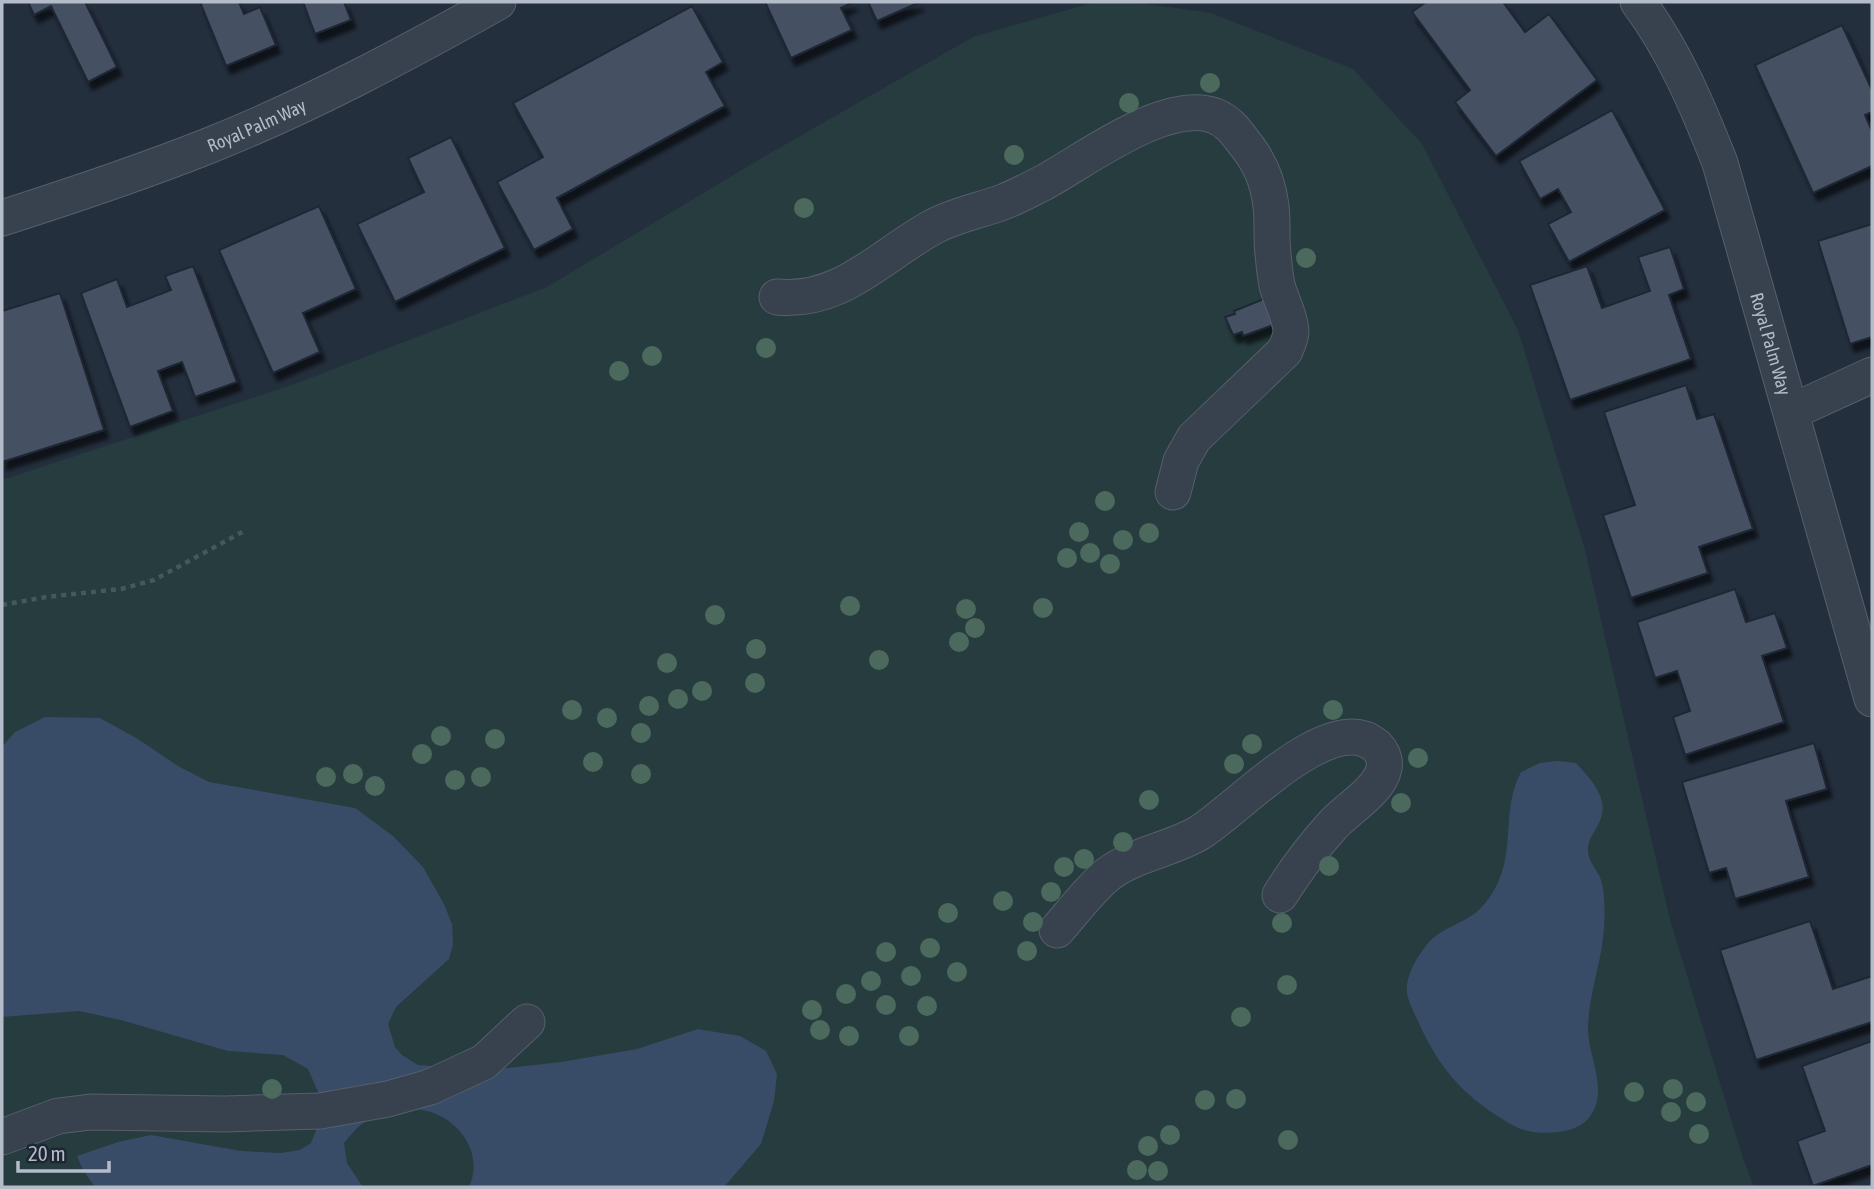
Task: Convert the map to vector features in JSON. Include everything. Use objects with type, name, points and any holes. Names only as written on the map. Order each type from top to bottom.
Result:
[{"type":"street","name":"Royal Palm Way","points":[[2,218],[92,189],[209,145],[324,94],[435,38],[498,2]]},
{"type":"street","name":"Royal Palm Way","points":[[1647,4],[1695,100],[1720,163],[1872,699]]},
{"type":"street","points":[[777,297],[804,296],[843,284],[864,274],[933,227],[1003,202],[1033,188],[1096,150],[1144,126],[1169,117],[1193,113],[1213,115],[1231,125],[1263,169],[1270,196],[1272,251],[1277,286],[1289,318],[1291,333],[1285,351],[1194,438],[1181,461],[1173,492]]},
{"type":"street","points":[[1791,412],[1872,375]]},
{"type":"street","points":[[1057,930],[1106,876],[1143,856],[1178,845],[1201,832],[1310,748],[1335,738],[1369,740],[1379,748],[1384,760],[1384,770],[1376,785],[1332,825],[1280,895]]},
{"type":"street","points":[[2,1137],[58,1116],[91,1112],[225,1114],[300,1111],[331,1109],[388,1099],[430,1087],[484,1062],[527,1022]]},
{"type":"path","points":[[2,605],[121,589],[154,580],[246,530]]},
{"type":"green space","points":[[1095,2],[1133,2],[1211,13],[1353,69],[1422,144],[1518,330],[1585,550],[1670,920],[1754,1187],[2,1187],[2,480],[292,385],[547,287],[760,159],[973,37]]},
{"type":"water","points":[[45,717],[100,718],[209,782],[355,808],[393,836],[423,867],[452,924],[453,945],[449,959],[396,1007],[388,1024],[395,1047],[418,1065],[490,1070],[561,1062],[637,1049],[698,1029],[740,1036],[766,1051],[777,1074],[774,1101],[761,1144],[724,1187],[469,1187],[473,1158],[461,1133],[438,1115],[409,1109],[367,1121],[344,1143],[347,1163],[363,1187],[95,1187],[77,1156],[118,1142],[151,1135],[241,1151],[281,1153],[300,1150],[311,1143],[321,1118],[318,1092],[308,1069],[283,1055],[228,1051],[121,1020],[79,1011],[2,1017],[2,747],[15,732]]},
{"type":"water","points":[[1540,763],[1576,763],[1595,786],[1603,810],[1588,845],[1590,858],[1601,880],[1604,904],[1603,940],[1588,1027],[1598,1097],[1595,1108],[1582,1125],[1563,1131],[1542,1133],[1514,1126],[1481,1105],[1456,1082],[1426,1037],[1409,1002],[1407,988],[1408,978],[1418,956],[1429,942],[1478,911],[1499,880],[1506,854],[1512,799],[1521,772]]},
{"type":"building","points":[[28,2],[85,2],[117,67],[88,82],[51,6],[34,15]]},
{"type":"building","points":[[200,2],[239,2],[244,14],[260,7],[276,45],[226,66]]},
{"type":"building","points":[[303,2],[344,2],[351,20],[315,34]]},
{"type":"building","points":[[765,2],[854,2],[841,8],[852,30],[791,58]]},
{"type":"building","points":[[868,2],[920,2],[877,21]]},
{"type":"building","points":[[1426,2],[1503,2],[1525,32],[1549,14],[1597,80],[1496,156],[1455,102],[1470,90],[1412,12]]},
{"type":"building","points":[[692,6],[723,62],[706,72],[725,106],[557,198],[573,229],[534,250],[497,182],[543,157],[513,103]]},
{"type":"building","points":[[1842,25],[1872,90],[1872,112],[1865,115],[1872,131],[1872,166],[1813,193],[1755,65]]},
{"type":"building","points":[[1612,110],[1665,210],[1569,262],[1548,224],[1571,212],[1558,189],[1540,199],[1519,161]]},
{"type":"building","points":[[451,137],[505,248],[395,302],[357,224],[424,192],[408,158]]},
{"type":"building","points":[[319,206],[356,289],[303,313],[320,352],[273,373],[219,250]]},
{"type":"building","points":[[1872,224],[1872,337],[1850,344],[1818,241]]},
{"type":"building","points":[[1670,247],[1684,289],[1669,295],[1691,359],[1570,400],[1530,285],[1587,266],[1602,308],[1650,291],[1638,257]]},
{"type":"building","points":[[193,266],[237,382],[195,397],[182,362],[158,371],[173,411],[130,427],[81,293],[117,279],[127,307],[171,290],[165,276]]},
{"type":"building","points":[[60,293],[104,430],[2,462],[2,311]]},
{"type":"building","points":[[1271,296],[1281,322],[1243,336],[1242,332],[1233,335],[1225,317]]},
{"type":"building","points":[[1686,385],[1697,419],[1714,414],[1753,529],[1699,547],[1708,573],[1631,598],[1603,515],[1635,505],[1604,412]]},
{"type":"building","points":[[1735,589],[1746,622],[1775,613],[1787,648],[1762,656],[1784,722],[1685,755],[1673,717],[1690,711],[1677,671],[1655,678],[1637,622]]},
{"type":"building","points":[[1814,743],[1827,789],[1786,801],[1809,877],[1735,899],[1726,868],[1709,873],[1682,782]]},
{"type":"building","points":[[1810,921],[1833,989],[1872,976],[1872,1022],[1756,1060],[1720,950]]},
{"type":"building","points":[[1872,1041],[1872,1165],[1813,1186],[1797,1141],[1825,1131],[1802,1066]]}]
